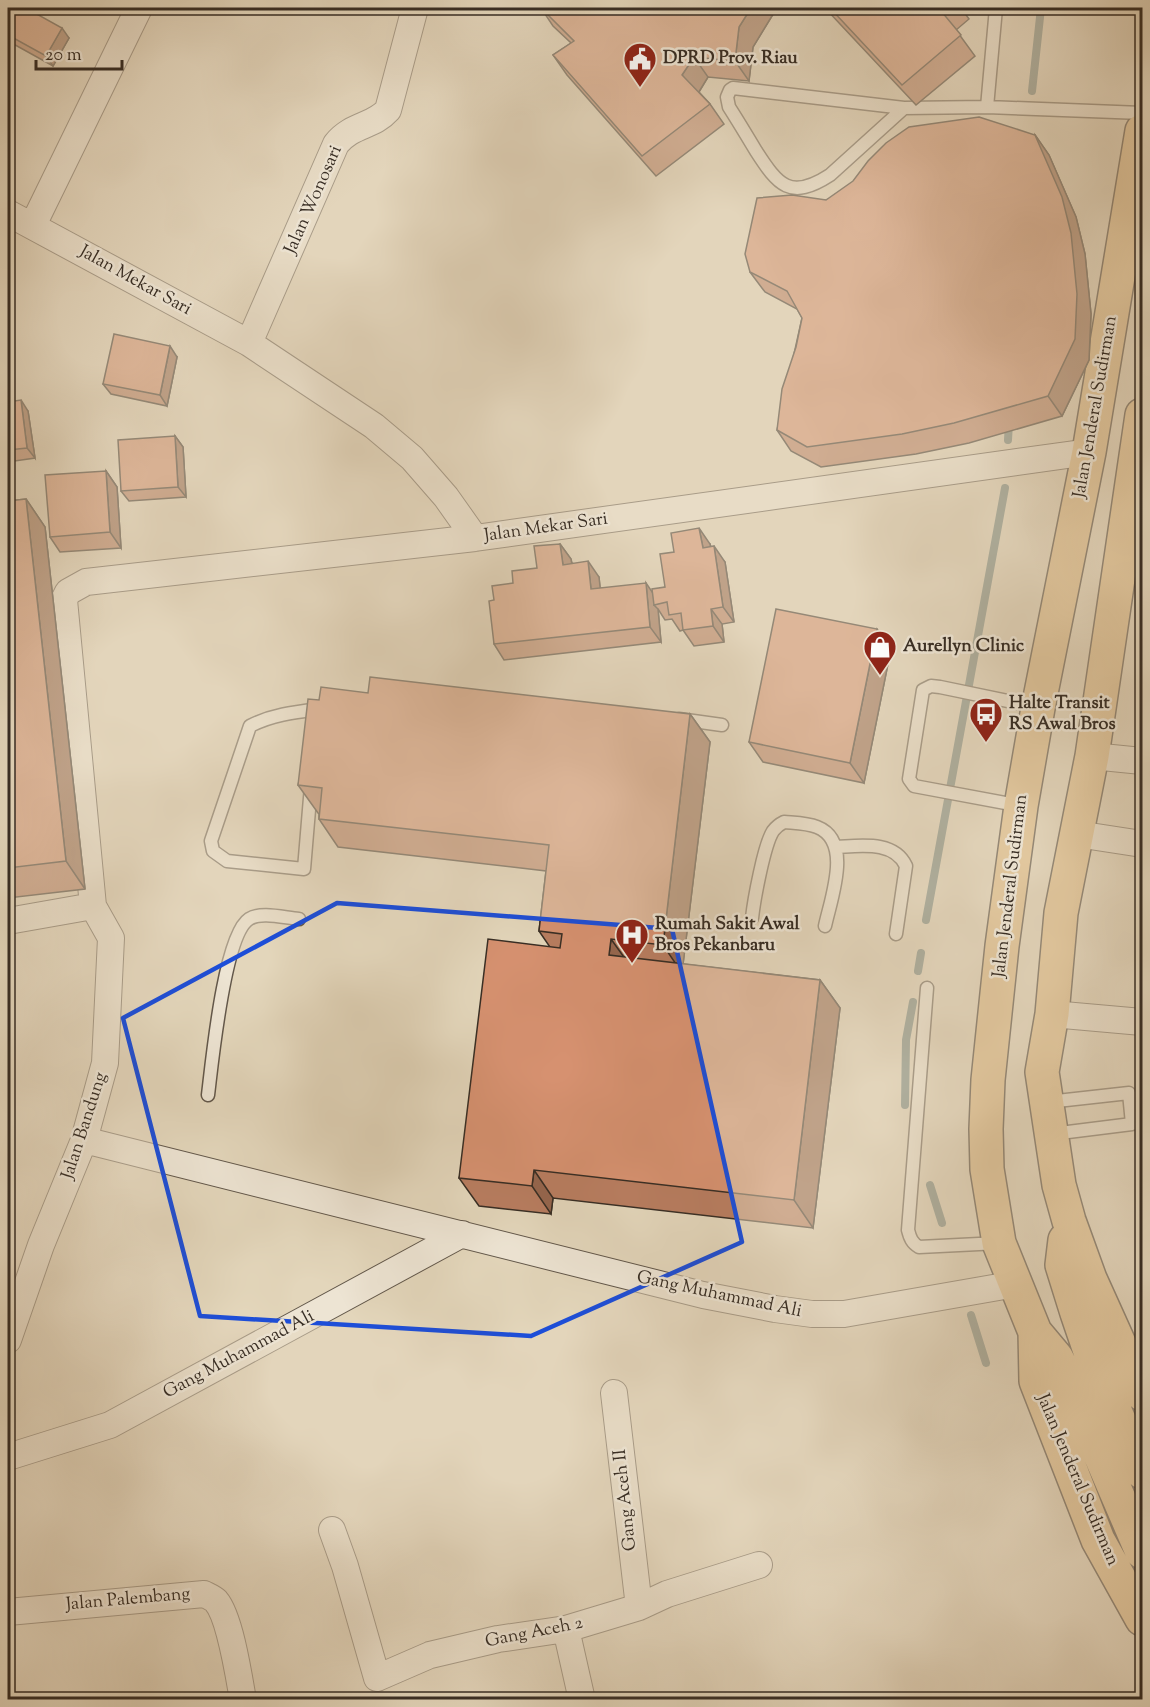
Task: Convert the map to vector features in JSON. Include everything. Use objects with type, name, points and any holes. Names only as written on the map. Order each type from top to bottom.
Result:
[{"type":"main road","name":"Jalan Jenderal Sudirman","points":[[1143,131],[1089,452],[1021,806],[1002,946],[988,1080],[987,1169],[999,1243],[1035,1332],[1035,1368],[1039,1391],[1098,1540],[1143,1619]]},
{"type":"main road","points":[[1143,415],[1092,756],[1061,914],[1052,1014],[1042,1072],[1059,1185],[1069,1221],[1090,1279],[1143,1394]]},
{"type":"main road","points":[[1069,1221],[1062,1250],[1062,1265],[1082,1373],[1118,1501],[1143,1552]]},
{"type":"main road","points":[[1035,1332],[1056,1357],[1082,1373],[1143,1472]]},
{"type":"street","points":[[33,225],[139,8]]},
{"type":"street","name":"Jalan Wonosari","points":[[249,343],[336,144],[348,132],[382,117],[388,110],[415,8]]},
{"type":"street","name":"Jalan Mekar Sari","points":[[8,213],[249,343],[394,441],[446,497],[475,538],[1089,452]]},
{"type":"street","points":[[8,921],[93,906],[64,600],[68,592],[86,582],[475,538]]},
{"type":"street","points":[[1092,756],[1143,761]]},
{"type":"street","points":[[1077,834],[1143,844]]},
{"type":"street","name":"Jalan Bandung","points":[[8,1340],[41,1245],[84,1140],[105,1063],[111,938],[93,906]]},
{"type":"street","points":[[1052,1014],[1143,1022]]},
{"type":"street","name":"Gang Muhammad Ali","points":[[84,1140],[703,1295],[774,1309],[812,1314],[844,1314],[1016,1284]]},
{"type":"street","name":"Gang Muhammad Ali","points":[[8,1456],[110,1425],[462,1234]]},
{"type":"street","name":"Gang Aceh II","points":[[614,1393],[639,1607]]},
{"type":"street","points":[[332,1530],[345,1566],[373,1689]]},
{"type":"street","name":"Gang Aceh 2","points":[[373,1689],[430,1655],[498,1639],[566,1629],[639,1607],[667,1594],[759,1565]]},
{"type":"street","name":"Jalan Palembang","points":[[8,1612],[204,1594],[217,1602],[222,1613],[243,1700]]},
{"type":"street","points":[[566,1629],[582,1700]]},
{"type":"lane","points":[[987,106],[996,8]]},
{"type":"lane","points":[[904,108],[830,176],[819,183],[800,188],[789,187],[775,179],[729,107],[727,98],[733,88],[904,108],[987,106],[1143,113]]},
{"type":"lane","points":[[1021,806],[914,786],[909,779],[923,690],[931,686],[1038,708]]},
{"type":"lane","points":[[312,778],[304,869],[227,861],[213,851],[211,841],[250,726],[265,718],[280,714],[321,713]]},
{"type":"lane","points":[[665,717],[722,724]]},
{"type":"lane","points":[[753,918],[754,896],[768,840],[775,828],[784,822],[815,826],[831,837],[836,847],[837,872],[825,926]]},
{"type":"lane","points":[[836,847],[876,846],[885,848],[902,858],[906,866],[896,934]]},
{"type":"lane","points":[[208,1095],[224,980],[241,927],[248,919],[258,916],[299,919]]},
{"type":"lane","points":[[927,988],[908,1230],[913,1243],[919,1248],[999,1243]]},
{"type":"lane","points":[[1047,1102],[1129,1093],[1132,1125],[1052,1134]]},
{"type":"highlighted area","points":[[337,903],[672,929],[742,1242],[531,1336],[200,1316],[123,1018]]},
{"type":"building","points":[[8,8],[26,8],[62,28],[46,56],[8,35]]},
{"type":"building","name":"DPRD Prov. Riau","points":[[541,8],[751,8],[739,27],[735,61],[694,57],[682,75],[710,104],[642,156],[553,55],[574,41]]},
{"type":"building","name":"DPRD Prov. Riau","points":[[830,8],[945,8],[941,11],[961,35],[902,85]]},
{"type":"building","points":[[979,117],[1035,135],[1062,197],[1071,233],[1077,294],[1075,339],[1048,396],[954,423],[902,434],[807,447],[777,430],[782,389],[796,347],[802,318],[787,291],[750,272],[745,254],[757,198],[792,195],[826,200],[853,181],[886,143],[909,127]]},
{"type":"building","points":[[114,334],[170,346],[160,395],[103,384]]},
{"type":"building","points":[[21,400],[27,448],[8,450],[8,402]]},
{"type":"building","points":[[175,436],[178,487],[121,491],[118,440]]},
{"type":"building","points":[[106,471],[110,532],[50,537],[45,475]]},
{"type":"building","points":[[26,499],[66,861],[8,868],[8,501]]},
{"type":"building","points":[[699,528],[703,548],[714,546],[723,607],[711,609],[713,626],[683,630],[681,613],[669,615],[667,602],[654,605],[652,589],[665,587],[660,554],[674,552],[671,533]]},
{"type":"building","points":[[560,544],[563,565],[588,561],[591,589],[646,583],[650,627],[494,644],[489,601],[494,600],[492,586],[513,583],[512,571],[537,568],[534,546]]},
{"type":"building","points":[[776,609],[877,629],[850,763],[749,742]]},
{"type":"building","name":"Rumah Sakit Awal Bros Pekanbaru","points":[[370,677],[690,714],[663,945],[611,939],[609,955],[820,980],[794,1200],[534,1170],[532,1186],[459,1178],[488,939],[560,948],[562,934],[539,931],[549,845],[319,819],[322,788],[298,785],[308,699],[319,700],[321,687],[368,693]]},
{"type":"waterway","points":[[1032,91],[1041,8]]},
{"type":"waterway","points":[[1008,440],[1009,423]]},
{"type":"waterway","points":[[926,920],[1005,488]]},
{"type":"waterway","points":[[918,971],[921,953]]},
{"type":"waterway","points":[[905,1105],[906,1040],[913,1002]]},
{"type":"waterway","points":[[930,1185],[942,1223]]},
{"type":"waterway","points":[[971,1315],[986,1363]]},
{"type":"place","name":"DPRD Prov. Riau","points":[[640,88]]},
{"type":"place","name":"Aurellyn Clinic","points":[[880,676]]},
{"type":"place","name":"Halte Transit RS Awal Bros","points":[[986,743]]},
{"type":"place","name":"Rumah Sakit Awal Bros Pekanbaru","points":[[632,964]]}]
